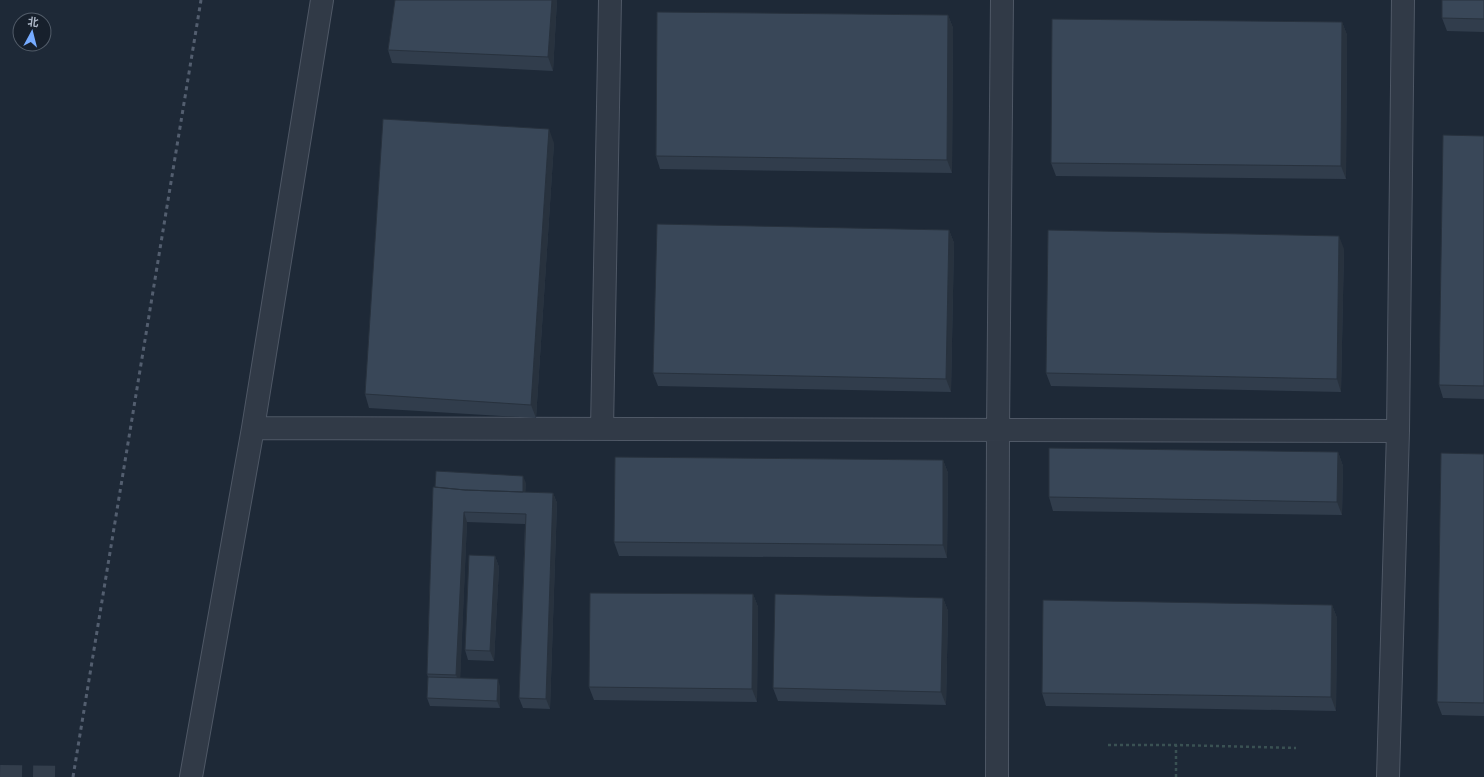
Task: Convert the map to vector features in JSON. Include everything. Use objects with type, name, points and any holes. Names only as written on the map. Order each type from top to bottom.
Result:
[{"type":"street","points":[[191,777],[254,428],[322,0]]},
{"type":"street","points":[[602,429],[610,0]]},
{"type":"street","points":[[997,777],[998,430],[1002,0]]},
{"type":"street","points":[[1388,777],[1398,431],[1403,0]]},
{"type":"street","points":[[254,428],[1398,431]]},
{"type":"path","points":[[1108,745],[1296,748]]},
{"type":"path","points":[[1176,745],[1176,777]]},
{"type":"building","points":[[395,0],[552,0],[548,57],[388,50]]},
{"type":"building","points":[[1442,0],[1484,0],[1484,19],[1442,18]]},
{"type":"building","points":[[657,12],[948,15],[947,160],[656,156]]},
{"type":"building","points":[[1052,19],[1342,22],[1341,166],[1051,163]]},
{"type":"building","points":[[383,119],[549,129],[531,405],[365,394]]},
{"type":"building","points":[[1443,135],[1484,136],[1484,386],[1439,385]]},
{"type":"building","points":[[657,224],[949,230],[946,379],[653,373]]},
{"type":"building","points":[[1048,230],[1339,236],[1337,379],[1046,373]]},
{"type":"building","points":[[1049,448],[1338,452],[1337,502],[1049,497]]},
{"type":"building","points":[[1441,453],[1484,454],[1484,703],[1437,702]]},
{"type":"building","points":[[615,457],[943,460],[943,545],[614,542]]},
{"type":"building","points":[[436,471],[523,476],[523,492],[465,490],[435,487]]},
{"type":"building","points":[[433,487],[465,490],[553,493],[546,699],[519,698],[526,514],[464,512],[456,675],[427,674]]},
{"type":"building","points":[[469,555],[495,556],[490,651],[465,650]]},
{"type":"building","points":[[590,593],[753,594],[752,689],[589,687]]},
{"type":"building","points":[[775,594],[943,598],[941,692],[773,688]]},
{"type":"building","points":[[1043,600],[1332,605],[1331,697],[1042,693]]},
{"type":"building","points":[[428,677],[498,679],[497,701],[427,698]]},
{"type":"tunnel","points":[[0,776],[63,777]]},
{"type":"railway","points":[[73,777],[201,0]]}]
